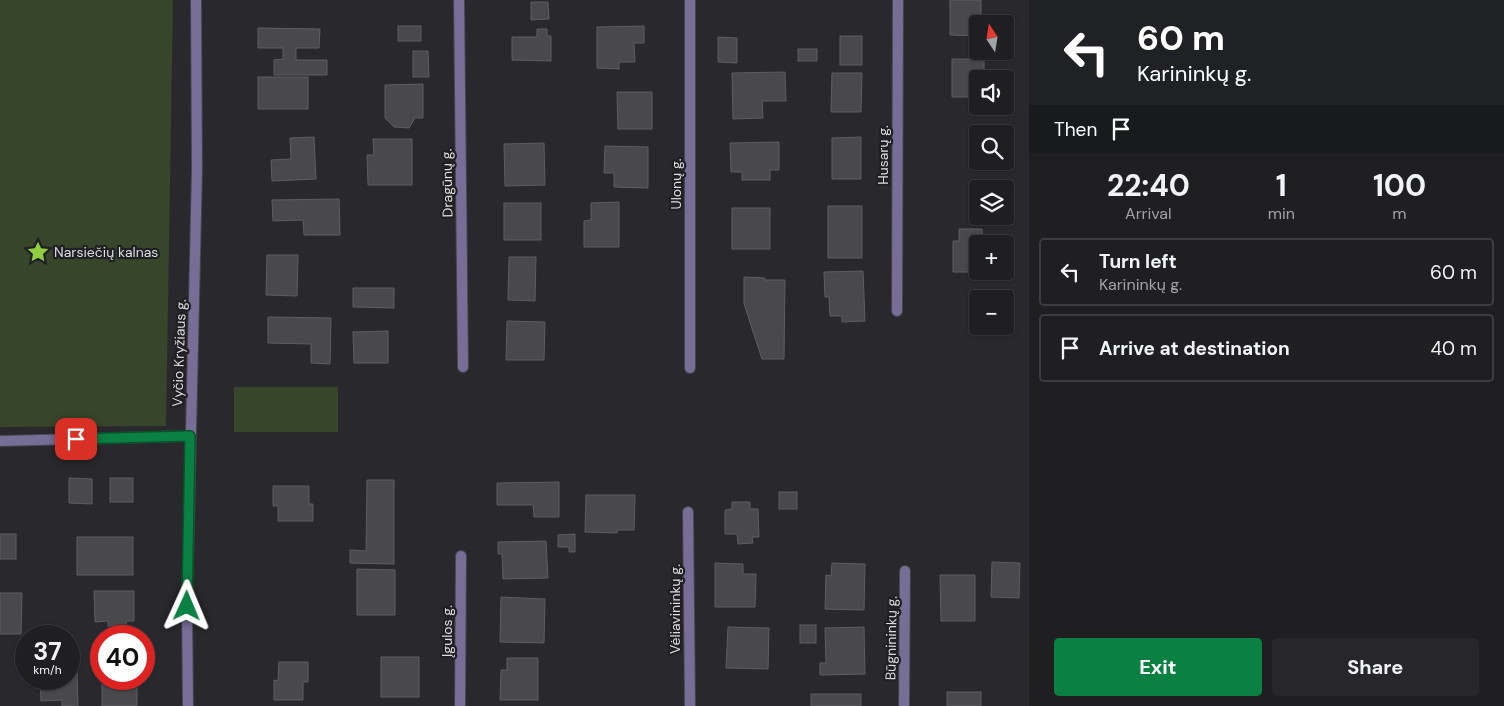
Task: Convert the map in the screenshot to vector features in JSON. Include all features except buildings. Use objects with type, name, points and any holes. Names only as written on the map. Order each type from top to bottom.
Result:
[{"type":"street","name":"Vyčio Kryžiaus g.","points":[[188,706],[187,606],[197,169],[196,0]]},
{"type":"street","name":"Dragūnų g.","points":[[459,0],[463,367]]},
{"type":"street","name":"Ulonų g.","points":[[690,0],[690,368]]},
{"type":"street","name":"Husarų g.","points":[[897,311],[898,0]]},
{"type":"street","points":[[0,441],[190,436]]},
{"type":"street","name":"Vėliavininkų g.","points":[[688,512],[690,706]]},
{"type":"street","name":"Įgulos g.","points":[[460,706],[461,556]]},
{"type":"street","name":"Būgnininkų g.","points":[[904,706],[905,571]]},
{"type":"green space","points":[[0,0],[173,0],[166,426],[0,427]]},
{"type":"green space","points":[[234,387],[338,387],[338,432],[234,432]]},
{"type":"place","name":"Narsiečių kalnas","points":[[38,252]]},
{"type":"route","points":[[76,439],[190,436],[187,606]]}]
